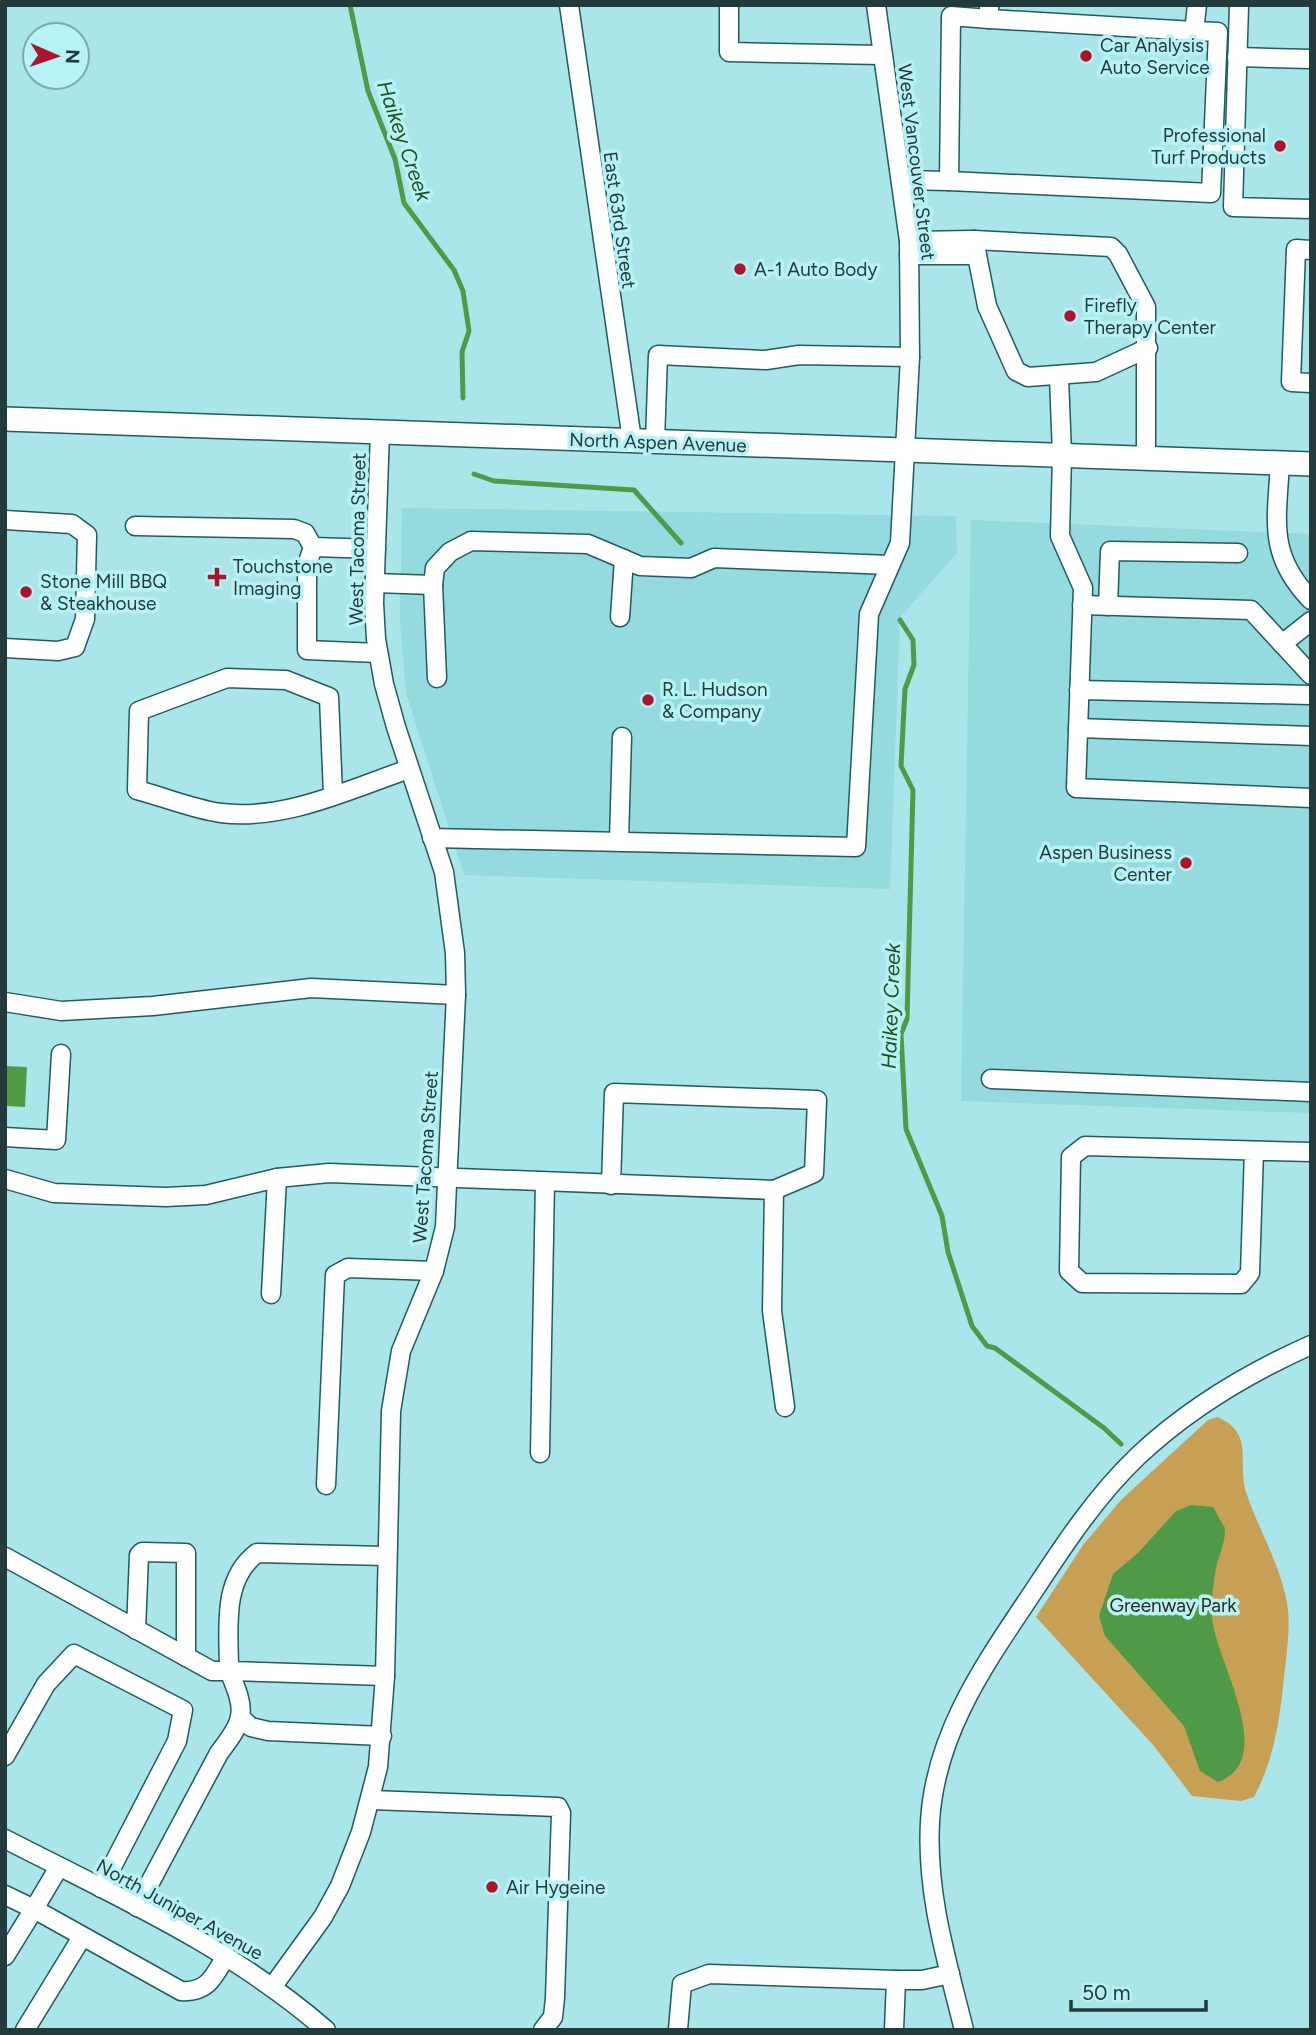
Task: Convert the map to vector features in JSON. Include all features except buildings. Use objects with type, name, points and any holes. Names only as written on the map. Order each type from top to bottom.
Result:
[{"type":"main road","name":"North Aspen Avenue","points":[[5,419],[1311,464]]},
{"type":"street","name":"East 63rd Street","points":[[569,5],[632,440]]},
{"type":"street","points":[[729,5],[729,52],[882,55]]},
{"type":"street","name":"West Vancouver Street","points":[[618,841],[856,847],[869,614],[900,543],[910,357],[909,248],[902,180],[876,5]]},
{"type":"street","points":[[1194,31],[1197,5]]},
{"type":"street","points":[[1239,5],[1233,207],[1311,209]]},
{"type":"street","points":[[902,180],[1211,193],[1218,32],[989,12],[951,16],[949,181]]},
{"type":"street","points":[[1237,57],[1311,59]]},
{"type":"street","points":[[976,247],[987,306],[1016,371],[1028,377],[1059,377],[1096,372],[1147,348]]},
{"type":"street","points":[[909,248],[1111,247],[1118,254],[1146,307],[1146,458]]},
{"type":"street","points":[[1311,250],[1296,249],[1291,382],[1311,383]]},
{"type":"street","points":[[655,441],[658,355],[766,360],[799,355],[910,357]]},
{"type":"street","points":[[1059,377],[1062,455],[1060,536],[1083,588],[1076,788],[1311,798]]},
{"type":"street","name":"West Tacoma Street","points":[[273,1986],[323,1917],[340,1886],[372,1800],[382,1736],[391,1410],[395,1375],[408,1330],[434,1271],[445,1227],[449,1178],[456,995],[450,912],[444,872],[409,769],[384,684],[378,653],[375,583],[380,432]]},
{"type":"street","points":[[1280,462],[1280,555],[1295,583],[1311,600]]},
{"type":"street","points":[[5,520],[72,524],[87,535],[85,619],[75,647],[58,650],[5,648]]},
{"type":"street","points":[[135,526],[294,529],[306,533],[313,547],[307,565],[307,650],[378,653]]},
{"type":"street","points":[[437,678],[433,585],[435,568],[450,552],[471,541],[588,544],[640,566],[691,568],[714,558],[890,565]]},
{"type":"street","points":[[313,547],[376,549]]},
{"type":"street","points":[[1108,606],[1110,551],[1238,553]]},
{"type":"street","points":[[620,617],[624,559]]},
{"type":"street","points":[[375,583],[433,585]]},
{"type":"street","points":[[1082,605],[1251,610],[1311,675]]},
{"type":"street","points":[[1282,644],[1311,621]]},
{"type":"street","points":[[333,795],[329,697],[286,680],[227,678],[139,711],[137,790],[221,813],[280,812],[333,795],[409,769]]},
{"type":"street","points":[[1079,690],[1311,695]]},
{"type":"street","points":[[1078,728],[1311,736]]},
{"type":"street","points":[[432,838],[618,841],[622,737]]},
{"type":"street","points":[[5,1002],[61,1011],[153,1006],[311,988],[456,995]]},
{"type":"street","points":[[5,1137],[56,1140],[61,1054]]},
{"type":"street","points":[[991,1079],[1311,1092]]},
{"type":"street","points":[[5,1179],[54,1193],[166,1198],[218,1193],[277,1178],[329,1173],[611,1185],[774,1190],[814,1173],[817,1100],[614,1093],[611,1185]]},
{"type":"street","points":[[1254,1151],[1250,1273],[1241,1284],[1082,1283],[1069,1271],[1071,1157],[1085,1146],[1311,1152]]},
{"type":"street","points":[[271,1294],[277,1178]]},
{"type":"street","points":[[540,1453],[545,1182]]},
{"type":"street","points":[[774,1190],[772,1311],[785,1407]]},
{"type":"street","points":[[326,1485],[335,1275],[348,1268],[434,1271]]},
{"type":"street","points":[[964,2030],[936,1921],[930,1866],[930,1820],[942,1759],[971,1685],[1062,1549],[1096,1503],[1137,1457],[1181,1419],[1229,1386],[1311,1345]]},
{"type":"street","points":[[136,1630],[139,1555],[142,1552],[186,1553],[186,1657]]},
{"type":"street","points":[[137,1907],[219,1753],[242,1719],[242,1704],[229,1671],[233,1579],[245,1562],[257,1553],[386,1556]]},
{"type":"street","points":[[5,1557],[212,1671],[385,1676]]},
{"type":"street","points":[[5,1756],[46,1684],[74,1654],[183,1710],[177,1741],[101,1888]]},
{"type":"street","points":[[242,1719],[251,1727],[268,1731],[382,1736]]},
{"type":"street","points":[[372,1800],[558,1808],[561,1813],[555,1998],[553,2017],[543,2030]]},
{"type":"street","name":"North Juniper Avenue","points":[[5,1839],[226,1956],[273,1986],[326,2030]]},
{"type":"street","points":[[5,1956],[59,1867]]},
{"type":"street","points":[[5,1895],[181,1991],[195,1992],[208,1986],[226,1956]]},
{"type":"street","points":[[25,2030],[82,1937]]},
{"type":"street","points":[[678,2029],[682,1984],[709,1974],[922,1980],[950,1974]]},
{"type":"street","points":[[894,2030],[896,1980]]},
{"type":"shaded area","points":[[402,508],[956,516],[957,553],[900,617],[890,889],[464,875],[406,693],[400,622]]},
{"type":"shaded area","points":[[971,520],[1311,534],[1311,1113],[961,1101]]},
{"type":"shaded area","points":[[5,1066],[27,1067],[25,1107],[5,1106]]},
{"type":"shaded area","points":[[1191,1505],[1213,1507],[1225,1528],[1214,1579],[1212,1617],[1215,1635],[1239,1706],[1244,1731],[1244,1753],[1236,1770],[1218,1782],[1200,1771],[1184,1726],[1105,1636],[1099,1616],[1113,1574],[1138,1553],[1176,1511]]},
{"type":"green space","name":"Greenway Park","points":[[1217,1417],[1237,1431],[1241,1440],[1247,1495],[1281,1580],[1289,1617],[1281,1702],[1272,1750],[1254,1797],[1241,1801],[1192,1796],[1154,1746],[1036,1617],[1083,1545],[1121,1500],[1208,1420]]},
{"type":"waterway","name":"Haikey Creek","points":[[350,5],[368,91],[395,159],[404,203],[454,270],[463,291],[469,331],[462,352],[463,398]]},
{"type":"waterway","name":"Haikey Creek","points":[[474,474],[494,481],[634,490],[681,543]]},
{"type":"waterway","name":"Haikey Creek","points":[[900,620],[913,640],[914,665],[905,689],[901,766],[913,790],[907,1019],[901,1034],[906,1129],[942,1216],[948,1252],[972,1326],[987,1346],[995,1348],[1104,1428],[1121,1444]]},
{"type":"place","name":"Car Analysis Auto Service","points":[[1086,56]]},
{"type":"place","name":"Professional Turf Products","points":[[1280,146]]},
{"type":"place","name":"A-1 Auto Body","points":[[740,269]]},
{"type":"place","name":"Firefly Therapy Center","points":[[1070,316]]},
{"type":"place","name":"Touchstone Imaging","points":[[217,577]]},
{"type":"place","name":"Stone Mill BBQ & Steakhouse","points":[[26,592]]},
{"type":"place","name":"R. L. Hudson & Company","points":[[648,700]]},
{"type":"place","name":"Aspen Business Center","points":[[1186,863]]},
{"type":"place","name":"Air Hygeine","points":[[492,1887]]}]
